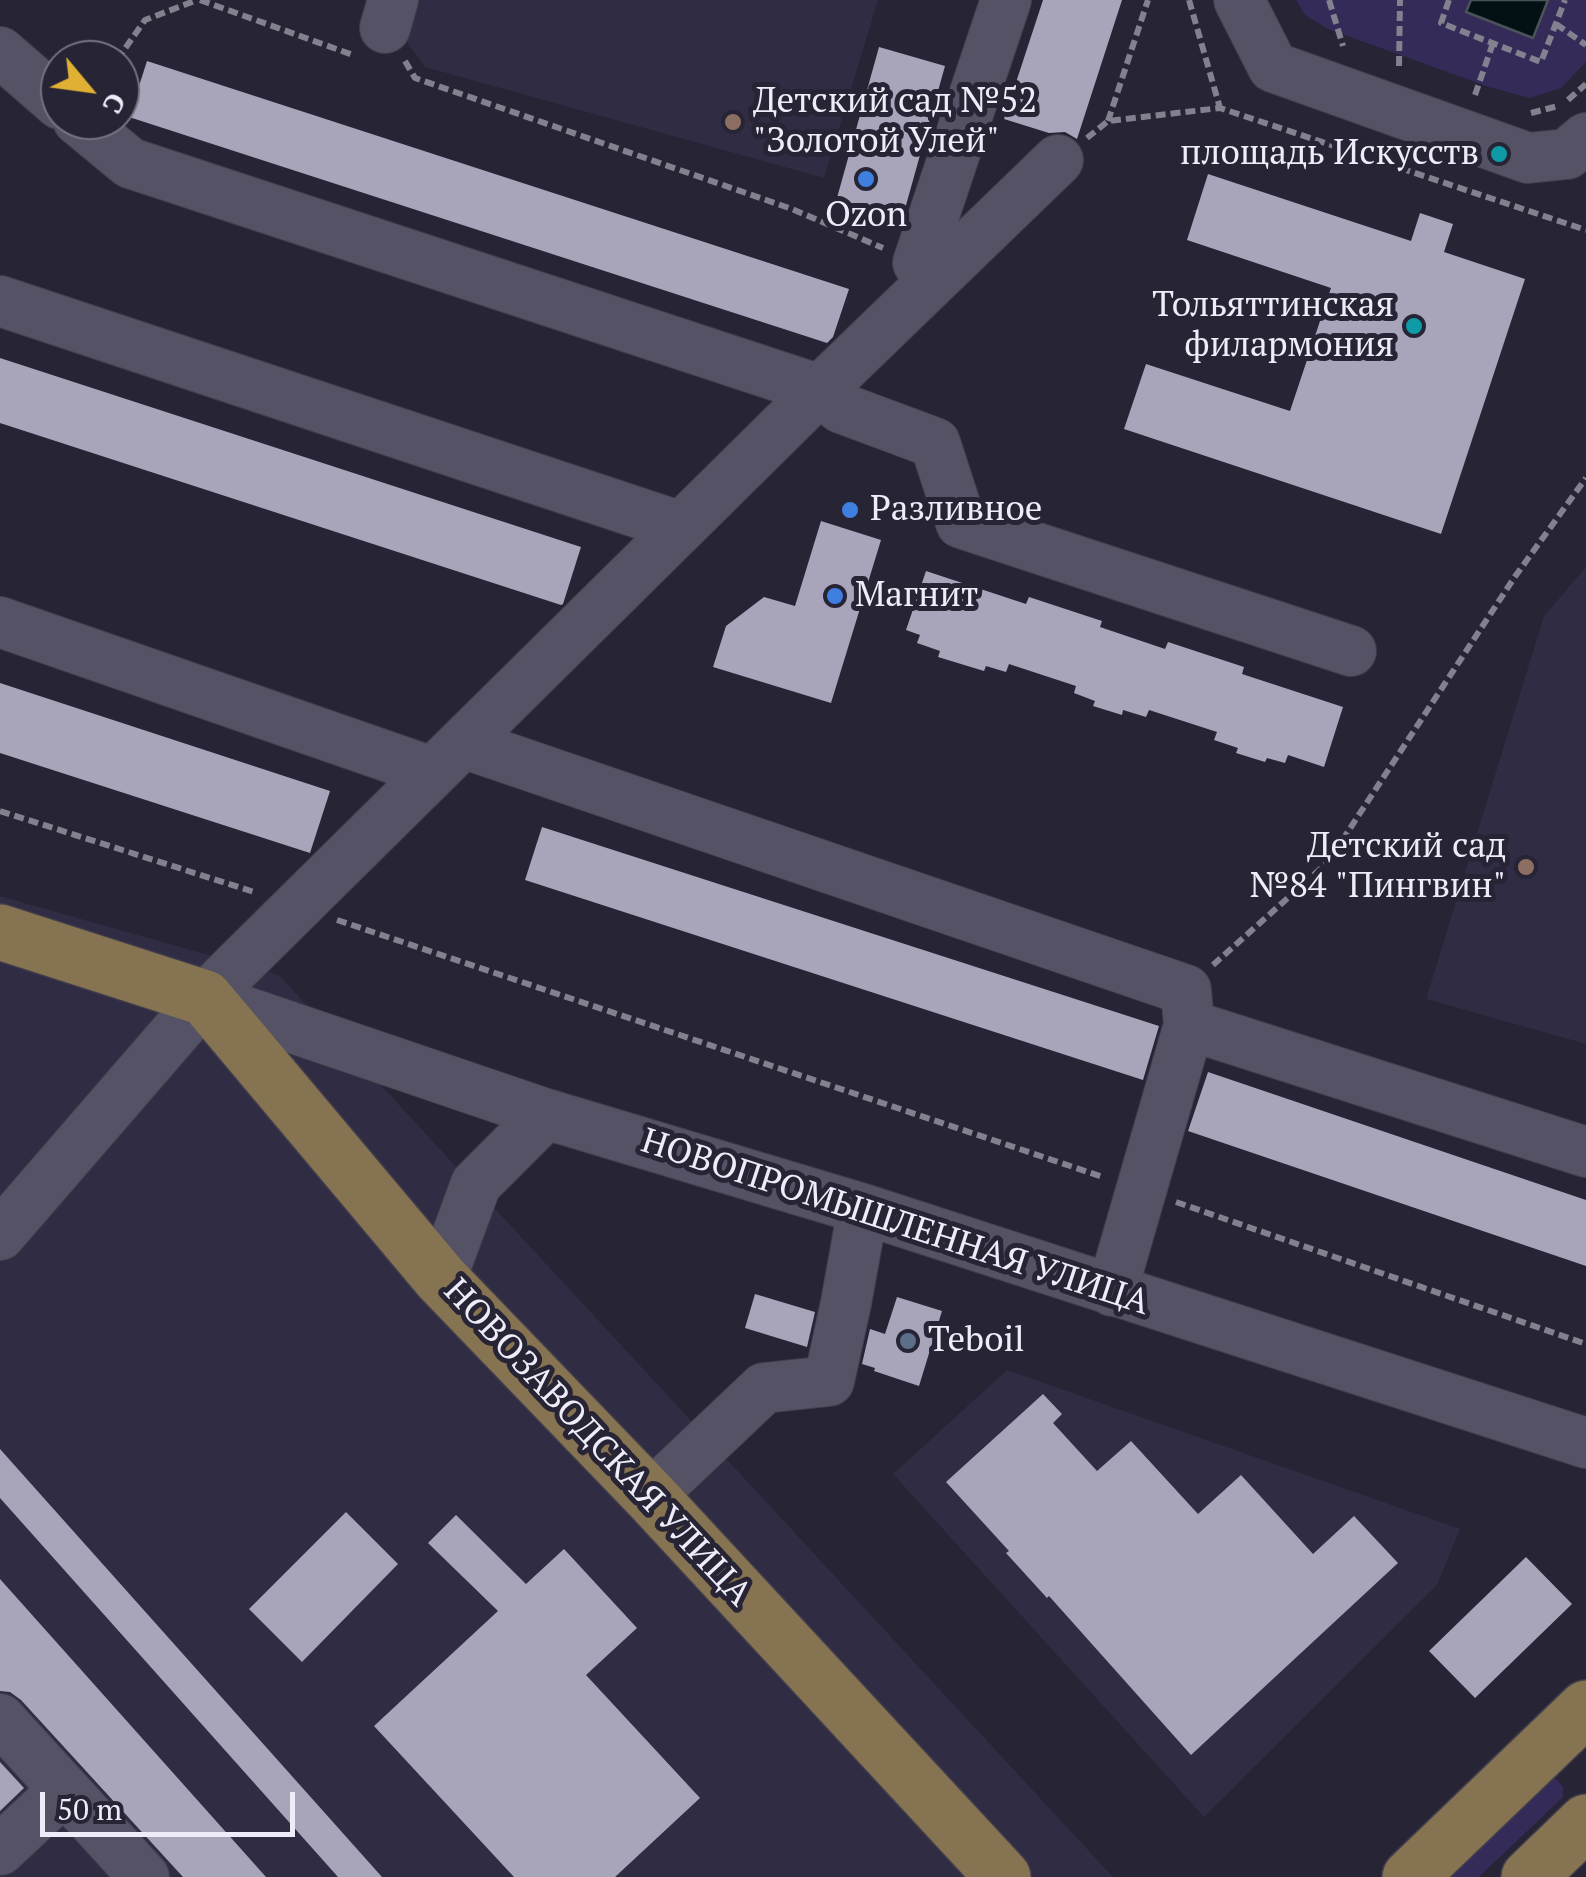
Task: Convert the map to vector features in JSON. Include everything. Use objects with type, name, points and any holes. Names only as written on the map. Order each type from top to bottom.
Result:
[{"type":"main road","points":[[0,932],[205,998]]},
{"type":"main road","name":"НОВОЗАВОДСКАЯ УЛИЦА","points":[[205,998],[441,1280],[650,1496],[1003,1877]]},
{"type":"main road","points":[[1410,1877],[1577,1735]]},
{"type":"main road","points":[[1529,1877],[1586,1822]]},
{"type":"street","points":[[918,263],[1006,0]]},
{"type":"street","points":[[1239,0],[1272,66],[1528,158],[1567,154],[1586,138]]},
{"type":"street","points":[[0,52],[40,85]]},
{"type":"street","points":[[104,140],[130,163],[820,390],[841,408],[935,443],[961,523],[1350,651]]},
{"type":"street","points":[[0,1235],[205,998],[1058,160]]},
{"type":"street","points":[[0,302],[681,527]]},
{"type":"street","points":[[0,622],[448,757],[1188,1007],[1586,1152]]},
{"type":"street","name":"НОВОПРОМЫШЛЕННАЯ УЛИЦА","points":[[205,998],[546,1114],[863,1209],[1586,1443]]},
{"type":"street","points":[[1112,1291],[1188,1007]]},
{"type":"street","points":[[441,1280],[476,1184],[546,1114]]},
{"type":"street","points":[[650,1496],[764,1388],[829,1381],[863,1209]]},
{"type":"street","points":[[0,1719],[144,1877]]},
{"type":"street","points":[[0,1850],[64,1790]]},
{"type":"path","points":[[131,40],[145,20],[198,0],[338,49]]},
{"type":"path","points":[[1108,121],[1148,0]]},
{"type":"path","points":[[1189,0],[1220,108]]},
{"type":"path","points":[[1329,0],[1343,46]]},
{"type":"path","points":[[1400,0],[1400,66]]},
{"type":"path","points":[[1449,0],[1440,23],[1542,62],[1565,0]]},
{"type":"path","points":[[389,14],[416,78],[792,209],[918,263]]},
{"type":"path","points":[[1556,24],[1586,45]]},
{"type":"path","points":[[1327,40],[1357,51]]},
{"type":"path","points":[[1460,89],[1475,95],[1494,44]]},
{"type":"path","points":[[1385,61],[1415,72]]},
{"type":"path","points":[[1529,114],[1562,105],[1586,84]]},
{"type":"path","points":[[1058,160],[1108,121],[1220,108],[1586,230]]},
{"type":"path","points":[[1188,1007],[1328,862],[1514,578],[1586,478]]},
{"type":"path","points":[[0,811],[297,906],[1586,1344]]},
{"type":"shaded area","name":"Детский сад №52 \"Золотой Улей\"","points":[[419,0],[878,0],[824,178],[425,67],[406,41]]},
{"type":"shaded area","points":[[1296,0],[1586,0],[1586,62],[1561,88],[1530,98],[1328,29],[1305,15]]},
{"type":"shaded area","points":[[1471,0],[1548,0],[1533,38],[1466,12]]},
{"type":"shaded area","name":"Детский сад №84 \"Пингвин\"","points":[[1586,567],[1586,1044],[1426,999],[1544,616]]},
{"type":"shaded area","points":[[0,896],[279,975],[1113,1877],[0,1877]]},
{"type":"shaded area","points":[[1007,1370],[1460,1529],[1437,1585],[1204,1817],[893,1474]]},
{"type":"shaded area","points":[[1549,1776],[1563,1787],[1563,1797],[1479,1877],[1436,1877]]},
{"type":"building","points":[[1043,0],[1122,0],[1077,139],[1065,132],[1049,133],[1004,119]]},
{"type":"building","points":[[879,47],[945,66],[901,223],[835,205]]},
{"type":"building","points":[[147,61],[849,289],[833,337],[827,343],[140,121],[140,83]]},
{"type":"building","name":"Тольяттинская филармония","points":[[1208,174],[1411,241],[1420,213],[1453,224],[1444,252],[1525,279],[1441,534],[1124,429],[1146,364],[1290,411],[1331,288],[1187,240]]},
{"type":"building","points":[[0,358],[581,547],[563,604],[0,423]]},
{"type":"building","points":[[821,521],[881,540],[831,703],[713,667],[726,626],[764,597],[795,606]]},
{"type":"building","points":[[926,571],[1026,604],[1029,597],[1102,621],[1100,627],[1165,649],[1168,642],[1244,667],[1242,674],[1343,707],[1324,767],[1288,755],[1285,763],[1267,758],[1265,762],[1236,753],[1238,748],[1214,740],[1217,732],[1149,710],[1146,717],[1093,706],[1095,701],[1074,693],[1076,686],[1009,664],[1006,672],[986,666],[984,671],[938,657],[940,651],[917,643],[920,635],[906,630]]},
{"type":"building","points":[[0,683],[330,791],[310,853],[0,753]]},
{"type":"building","points":[[542,827],[1159,1026],[1143,1080],[525,880]]},
{"type":"building","points":[[1208,1072],[1586,1200],[1586,1266],[1188,1131]]},
{"type":"building","points":[[755,1294],[815,1312],[807,1347],[745,1328]]},
{"type":"building","name":"Teboil","points":[[897,1297],[942,1311],[919,1386],[862,1364],[870,1329],[885,1334]]},
{"type":"building","points":[[1043,1394],[1062,1414],[1053,1423],[1097,1471],[1131,1441],[1198,1514],[1241,1475],[1313,1554],[1354,1516],[1398,1563],[1191,1755],[946,1482]]},
{"type":"building","points":[[0,1449],[382,1877],[338,1877],[0,1498]]},
{"type":"building","points":[[346,1512],[398,1564],[302,1662],[249,1609]]},
{"type":"building","points":[[456,1515],[526,1584],[564,1549],[637,1628],[586,1675],[700,1798],[615,1877],[514,1877],[374,1726],[498,1611],[428,1543]]},
{"type":"building","points":[[1526,1557],[1572,1604],[1475,1698],[1429,1651]]},
{"type":"building","points":[[0,1579],[266,1877],[183,1877],[21,1700],[10,1692],[0,1691]]},
{"type":"building","points":[[0,1762],[24,1788],[0,1811]]},
{"type":"place","name":"Детский сад №52 \"Золотой Улей\"","points":[[733,122]]},
{"type":"place","name":"площадь Искусств","points":[[1499,154]]},
{"type":"place","name":"Ozon","points":[[866,179]]},
{"type":"place","name":"Тольяттинская филармония","points":[[1414,326]]},
{"type":"place","name":"Разливное","points":[[850,510]]},
{"type":"place","name":"Магнит","points":[[835,596]]},
{"type":"place","name":"Детский сад №84 \"Пингвин\"","points":[[1526,867]]},
{"type":"place","name":"Teboil","points":[[908,1341]]}]
